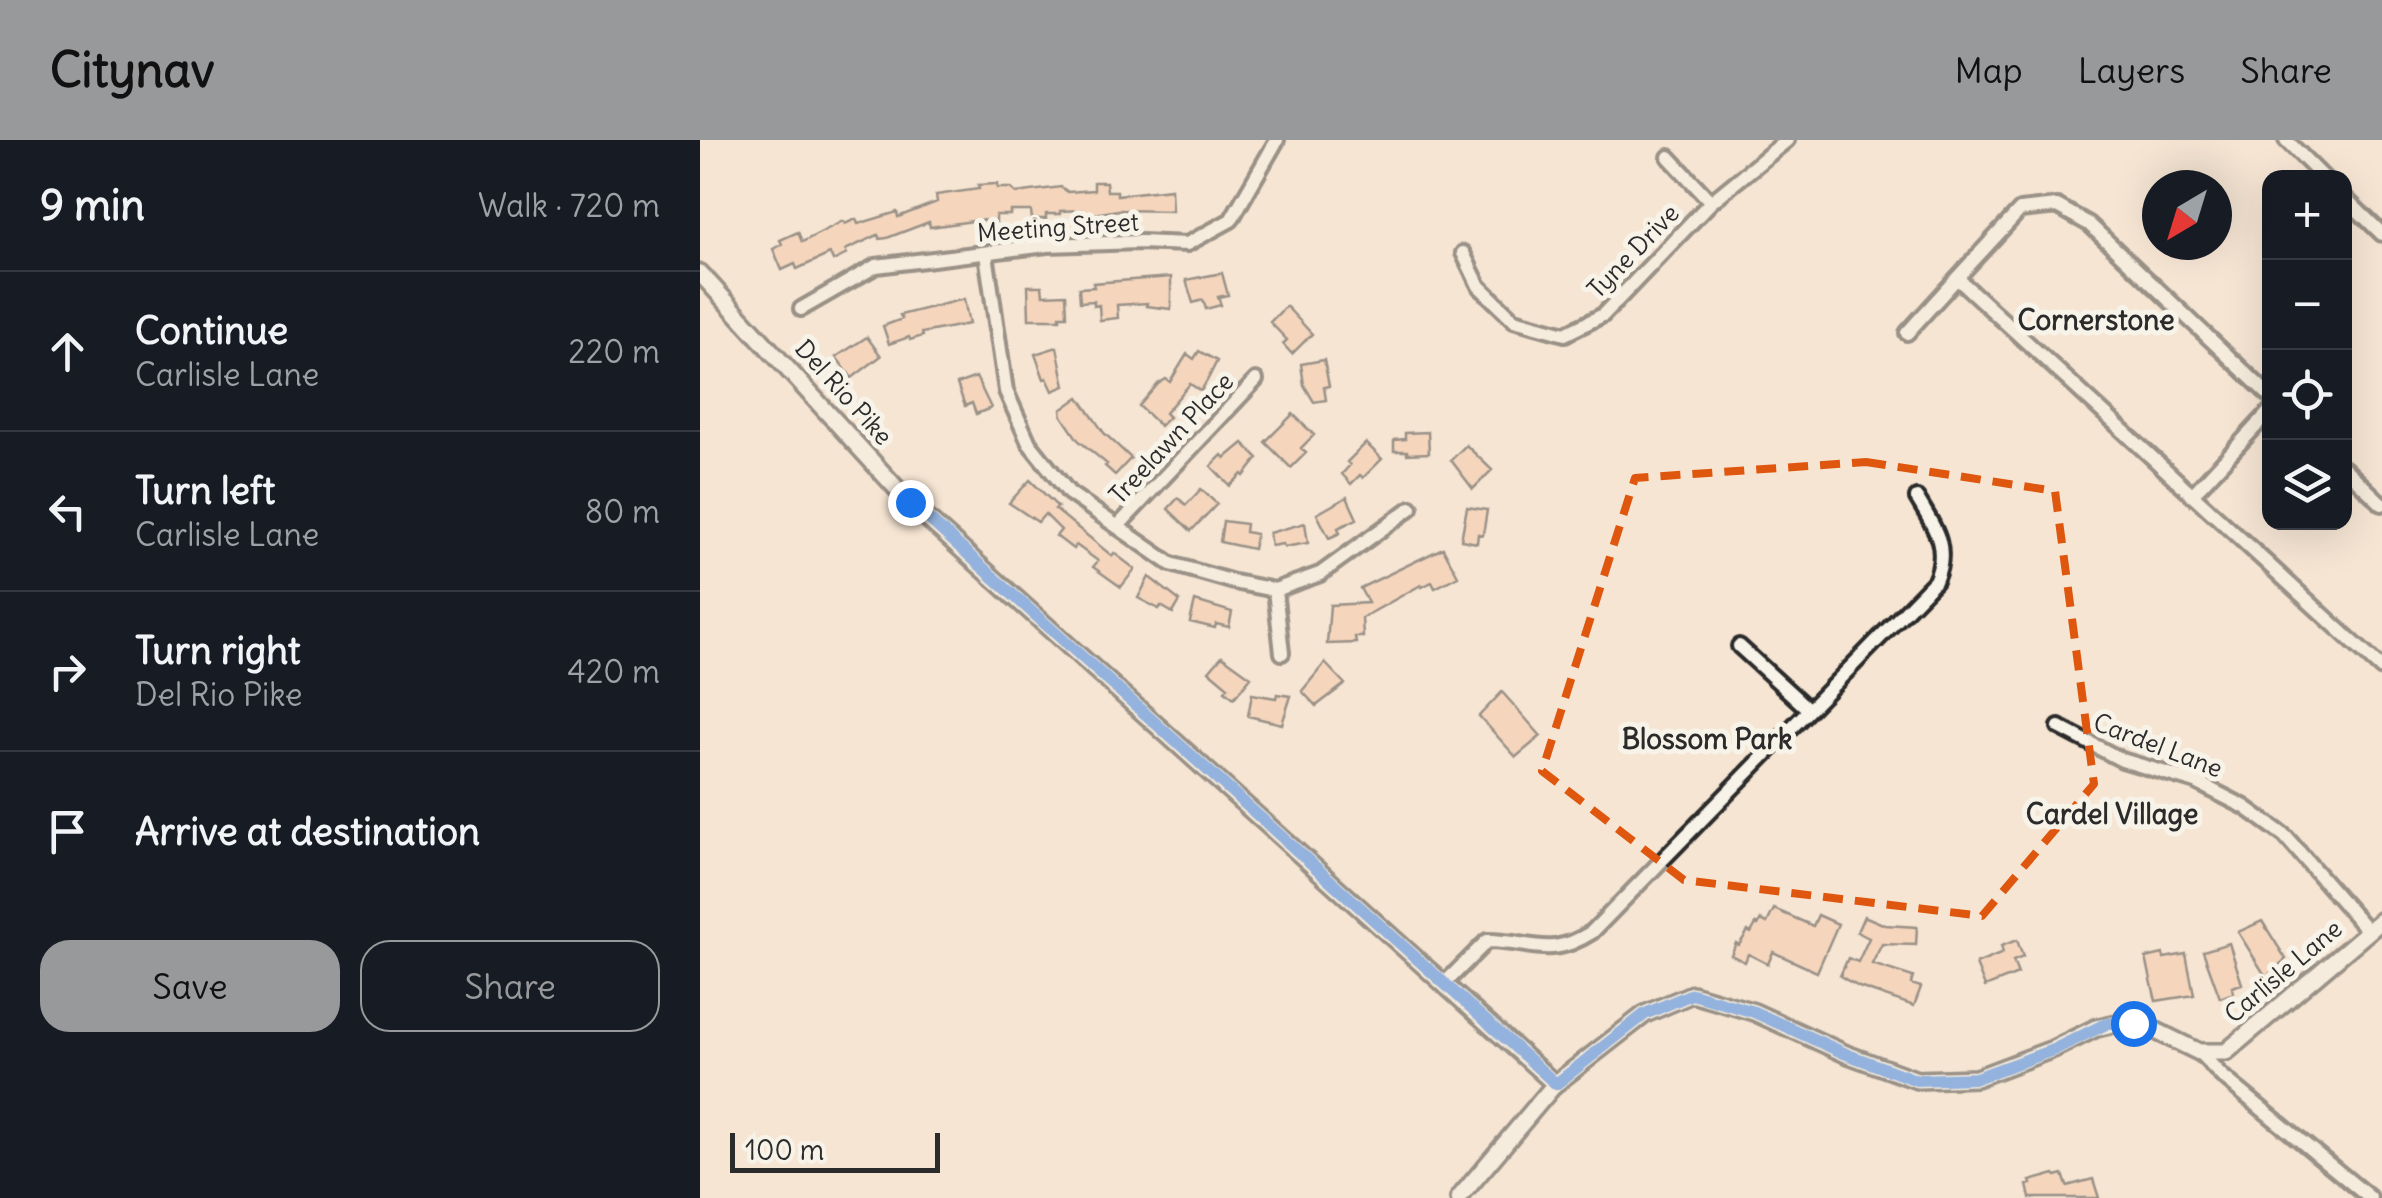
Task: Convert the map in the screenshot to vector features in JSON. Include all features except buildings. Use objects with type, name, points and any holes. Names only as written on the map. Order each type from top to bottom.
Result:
[{"type":"street","name":"Meeting Street","points":[[801,310],[876,266],[1047,245],[1187,244],[1232,220],[1277,140]]},
{"type":"street","name":"Tyne Drive","points":[[1464,253],[1479,286],[1514,320],[1564,334],[1603,316],[1711,202],[1787,140]]},
{"type":"street","points":[[2286,140],[2316,170]]},
{"type":"street","points":[[1669,157],[1711,202]]},
{"type":"street","points":[[1907,332],[2020,210],[2057,206],[2089,224],[2262,388]]},
{"type":"street","points":[[2352,206],[2382,234]]},
{"type":"street","points":[[986,254],[1006,391],[1029,443],[1069,492],[1172,564],[1275,590],[1320,574],[1411,508]]},
{"type":"street","name":"Del Rio Pike","points":[[700,273],[910,502],[1556,1084]]},
{"type":"street","points":[[1958,278],[2382,669]]},
{"type":"street","name":"Treelawn Place","points":[[1118,526],[1256,380]]},
{"type":"street","points":[[2192,495],[2262,420]]},
{"type":"street","points":[[2352,476],[2382,504]]},
{"type":"street","points":[[1445,983],[1487,941],[1550,950],[1572,945],[1592,932],[1935,581],[1943,564],[1941,538],[1917,498]]},
{"type":"street","points":[[1275,590],[1282,654]]},
{"type":"street","points":[[1739,646],[1809,710]]},
{"type":"street","name":"Cardel Lane","points":[[2059,727],[2122,760],[2196,782],[2245,807],[2285,836],[2368,932]]},
{"type":"street","name":"Carlisle Lane","points":[[2199,1052],[2226,1052],[2382,920]]},
{"type":"street","points":[[1459,1198],[1556,1084],[1645,1014],[1692,994],[1754,1012],[1846,1054],[1916,1080],[1976,1078],[2053,1050],[2096,1028],[2122,1022],[2150,1028],[2199,1052],[2370,1198]]},
{"type":"highlighted area","points":[[1866,462],[2055,491],[2094,784],[1982,916],[1684,880],[1542,771],[1635,478]]},
{"type":"district","name":"Cornerstone","points":[[2096,320]]},
{"type":"district","name":"Blossom Park","points":[[1707,739]]},
{"type":"district","name":"Cardel Village","points":[[2112,814]]},
{"type":"route","points":[[910,502],[1556,1084],[1645,1014],[1692,994],[1754,1012],[1846,1054],[1916,1080],[1976,1078],[2053,1050],[2108,1023],[2133,1023]]}]
